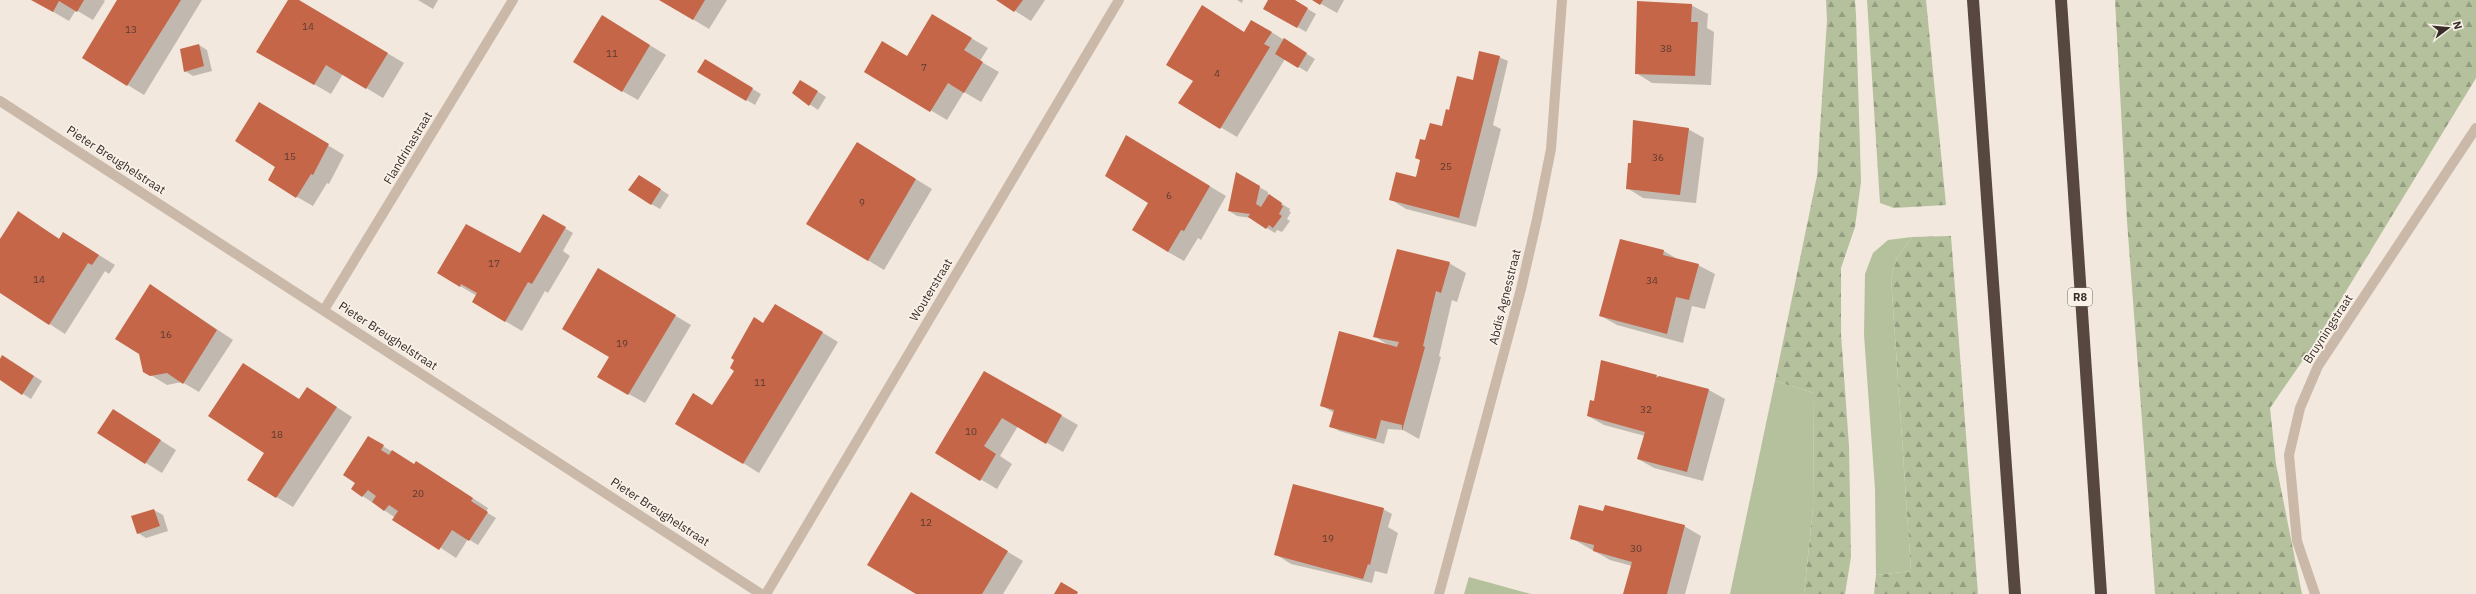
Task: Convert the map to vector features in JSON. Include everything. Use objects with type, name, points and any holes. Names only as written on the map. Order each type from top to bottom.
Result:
[{"type":"highway","points":[[1973,0],[2015,594]]},
{"type":"highway","name":"R8","points":[[2061,0],[2101,594]]},
{"type":"street","name":"Flandrinastraat","points":[[324,310],[513,0]]},
{"type":"street","name":"Wouterstraat","points":[[766,594],[1119,0]]},
{"type":"street","name":"Abdis Agnesstraat","points":[[1438,594],[1519,297],[1537,219],[1551,149],[1562,0]]},
{"type":"street","name":"Pieter Breughelstraat","points":[[0,101],[761,594]]},
{"type":"street","name":"Bruyningstraat","points":[[2315,594],[2297,542],[2289,455],[2300,408],[2318,366],[2476,128]]},
{"type":"green space","points":[[1826,0],[1855,0],[1856,15],[1861,182],[1855,227],[1841,268],[1841,334],[1849,446],[1851,557],[1845,594],[1804,594],[1813,508],[1814,393],[1775,381],[1817,176],[1827,20]]},
{"type":"green space","points":[[1867,0],[1926,0],[1946,205],[1894,208],[1880,203]]},
{"type":"green space","points":[[2115,0],[2476,0],[2476,78],[2312,347],[2270,408],[2276,464],[2302,594],[2155,594],[2127,221]]},
{"type":"green space","points":[[1951,236],[1978,594],[1874,594],[1876,575],[1911,571],[1891,278],[1897,258],[1912,237]]},
{"type":"green space","points":[[1912,237],[1897,258],[1891,278],[1911,571],[1876,575],[1875,489],[1864,335],[1865,274],[1873,253],[1888,240]]},
{"type":"green space","points":[[1775,381],[1814,393],[1813,508],[1804,594],[1730,594]]},
{"type":"green space","points":[[1469,577],[1531,594],[1464,594]]},
{"type":"building","points":[[31,0],[84,0],[77,12],[59,1],[53,12]]},
{"type":"building","points":[[117,0],[181,0],[127,86],[82,58]]},
{"type":"building","points":[[288,0],[299,0],[388,53],[366,89],[326,65],[314,85],[256,52]]},
{"type":"building","points":[[659,0],[705,0],[693,20]]},
{"type":"building","points":[[996,0],[1023,0],[1014,12]]},
{"type":"building","points":[[1268,0],[1295,0],[1308,8],[1297,28],[1263,9]]},
{"type":"building","points":[[1312,0],[1323,0],[1320,5]]},
{"type":"building","points":[[1637,1],[1692,4],[1691,22],[1698,22],[1695,76],[1635,74]]},
{"type":"building","points":[[1202,5],[1244,32],[1251,20],[1272,32],[1264,44],[1270,47],[1220,129],[1178,103],[1193,81],[1166,65]]},
{"type":"building","points":[[932,14],[972,38],[964,50],[983,62],[964,93],[948,83],[930,112],[864,72],[882,41],[907,56]]},
{"type":"building","points":[[602,15],[650,45],[622,92],[573,62]]},
{"type":"building","points":[[1284,38],[1307,53],[1298,68],[1275,54]]},
{"type":"building","points":[[199,44],[204,66],[184,72],[180,49]]},
{"type":"building","points":[[1479,51],[1500,56],[1459,218],[1389,200],[1396,172],[1416,177],[1420,160],[1415,158],[1420,139],[1425,140],[1430,123],[1442,126],[1446,109],[1449,110],[1457,76],[1473,80]]},
{"type":"building","points":[[705,59],[753,88],[746,101],[697,72]]},
{"type":"building","points":[[800,80],[818,91],[809,106],[792,93]]},
{"type":"building","points":[[259,102],[329,144],[313,175],[311,174],[296,198],[268,180],[275,167],[235,141]]},
{"type":"building","points":[[1633,120],[1689,128],[1680,195],[1626,189],[1628,163],[1631,163]]},
{"type":"building","points":[[1126,135],[1210,186],[1184,231],[1181,230],[1168,252],[1132,230],[1148,203],[1105,176]]},
{"type":"building","points":[[857,142],[916,179],[868,261],[806,224]]},
{"type":"building","points":[[1236,172],[1260,186],[1256,204],[1261,207],[1269,194],[1282,203],[1281,205],[1283,206],[1279,214],[1282,216],[1273,228],[1269,225],[1266,229],[1248,217],[1250,214],[1228,211]]},
{"type":"building","points":[[639,175],[661,189],[651,205],[628,190]]},
{"type":"building","points":[[18,211],[59,239],[63,232],[99,255],[92,265],[88,263],[49,325],[0,293],[0,239]]},
{"type":"building","points":[[543,214],[566,227],[532,284],[528,282],[505,322],[472,302],[477,293],[461,284],[460,287],[437,273],[466,224],[520,253]]},
{"type":"building","points":[[1620,239],[1664,250],[1663,255],[1699,264],[1689,300],[1676,297],[1667,334],[1599,316]]},
{"type":"building","points":[[1397,249],[1450,262],[1441,293],[1436,291],[1423,346],[1425,347],[1402,431],[1402,425],[1381,420],[1376,439],[1329,427],[1334,410],[1320,406],[1339,331],[1397,347],[1399,342],[1373,337]]},
{"type":"building","points":[[598,268],[676,315],[628,395],[597,377],[609,357],[562,329]]},
{"type":"building","points":[[150,284],[217,330],[183,384],[167,373],[150,376],[143,372],[139,354],[115,339]]},
{"type":"building","points":[[775,304],[823,332],[743,464],[675,424],[693,393],[712,405],[734,371],[730,368],[734,360],[731,358],[754,317],[763,323]]},
{"type":"building","points":[[2,355],[34,376],[22,395],[0,380],[0,359]]},
{"type":"building","points":[[1601,360],[1657,375],[1656,378],[1659,376],[1709,389],[1687,472],[1637,459],[1645,432],[1587,416],[1590,400],[1594,401]]},
{"type":"building","points":[[243,363],[299,399],[307,387],[337,407],[276,498],[247,480],[264,453],[208,416]]},
{"type":"building","points":[[984,371],[1062,415],[1046,444],[1002,418],[984,446],[996,454],[980,481],[935,453]]},
{"type":"building","points":[[113,409],[161,440],[145,464],[97,433]]},
{"type":"building","points":[[368,436],[384,445],[381,450],[389,455],[392,450],[414,464],[416,461],[473,498],[471,501],[488,512],[469,541],[452,530],[439,550],[392,520],[398,511],[389,505],[384,511],[372,502],[376,496],[368,490],[362,497],[351,489],[355,483],[343,475]]},
{"type":"building","points":[[1293,484],[1384,508],[1370,565],[1368,564],[1363,579],[1274,555]]},
{"type":"building","points":[[911,492],[1008,551],[982,594],[916,594],[867,565]]},
{"type":"building","points":[[1579,505],[1603,511],[1605,505],[1685,525],[1667,594],[1623,594],[1632,562],[1593,551],[1594,545],[1570,539]]},
{"type":"building","points":[[154,509],[160,526],[137,534],[131,516]]},
{"type":"building","points":[[1061,582],[1078,592],[1077,594],[1054,594]]}]
